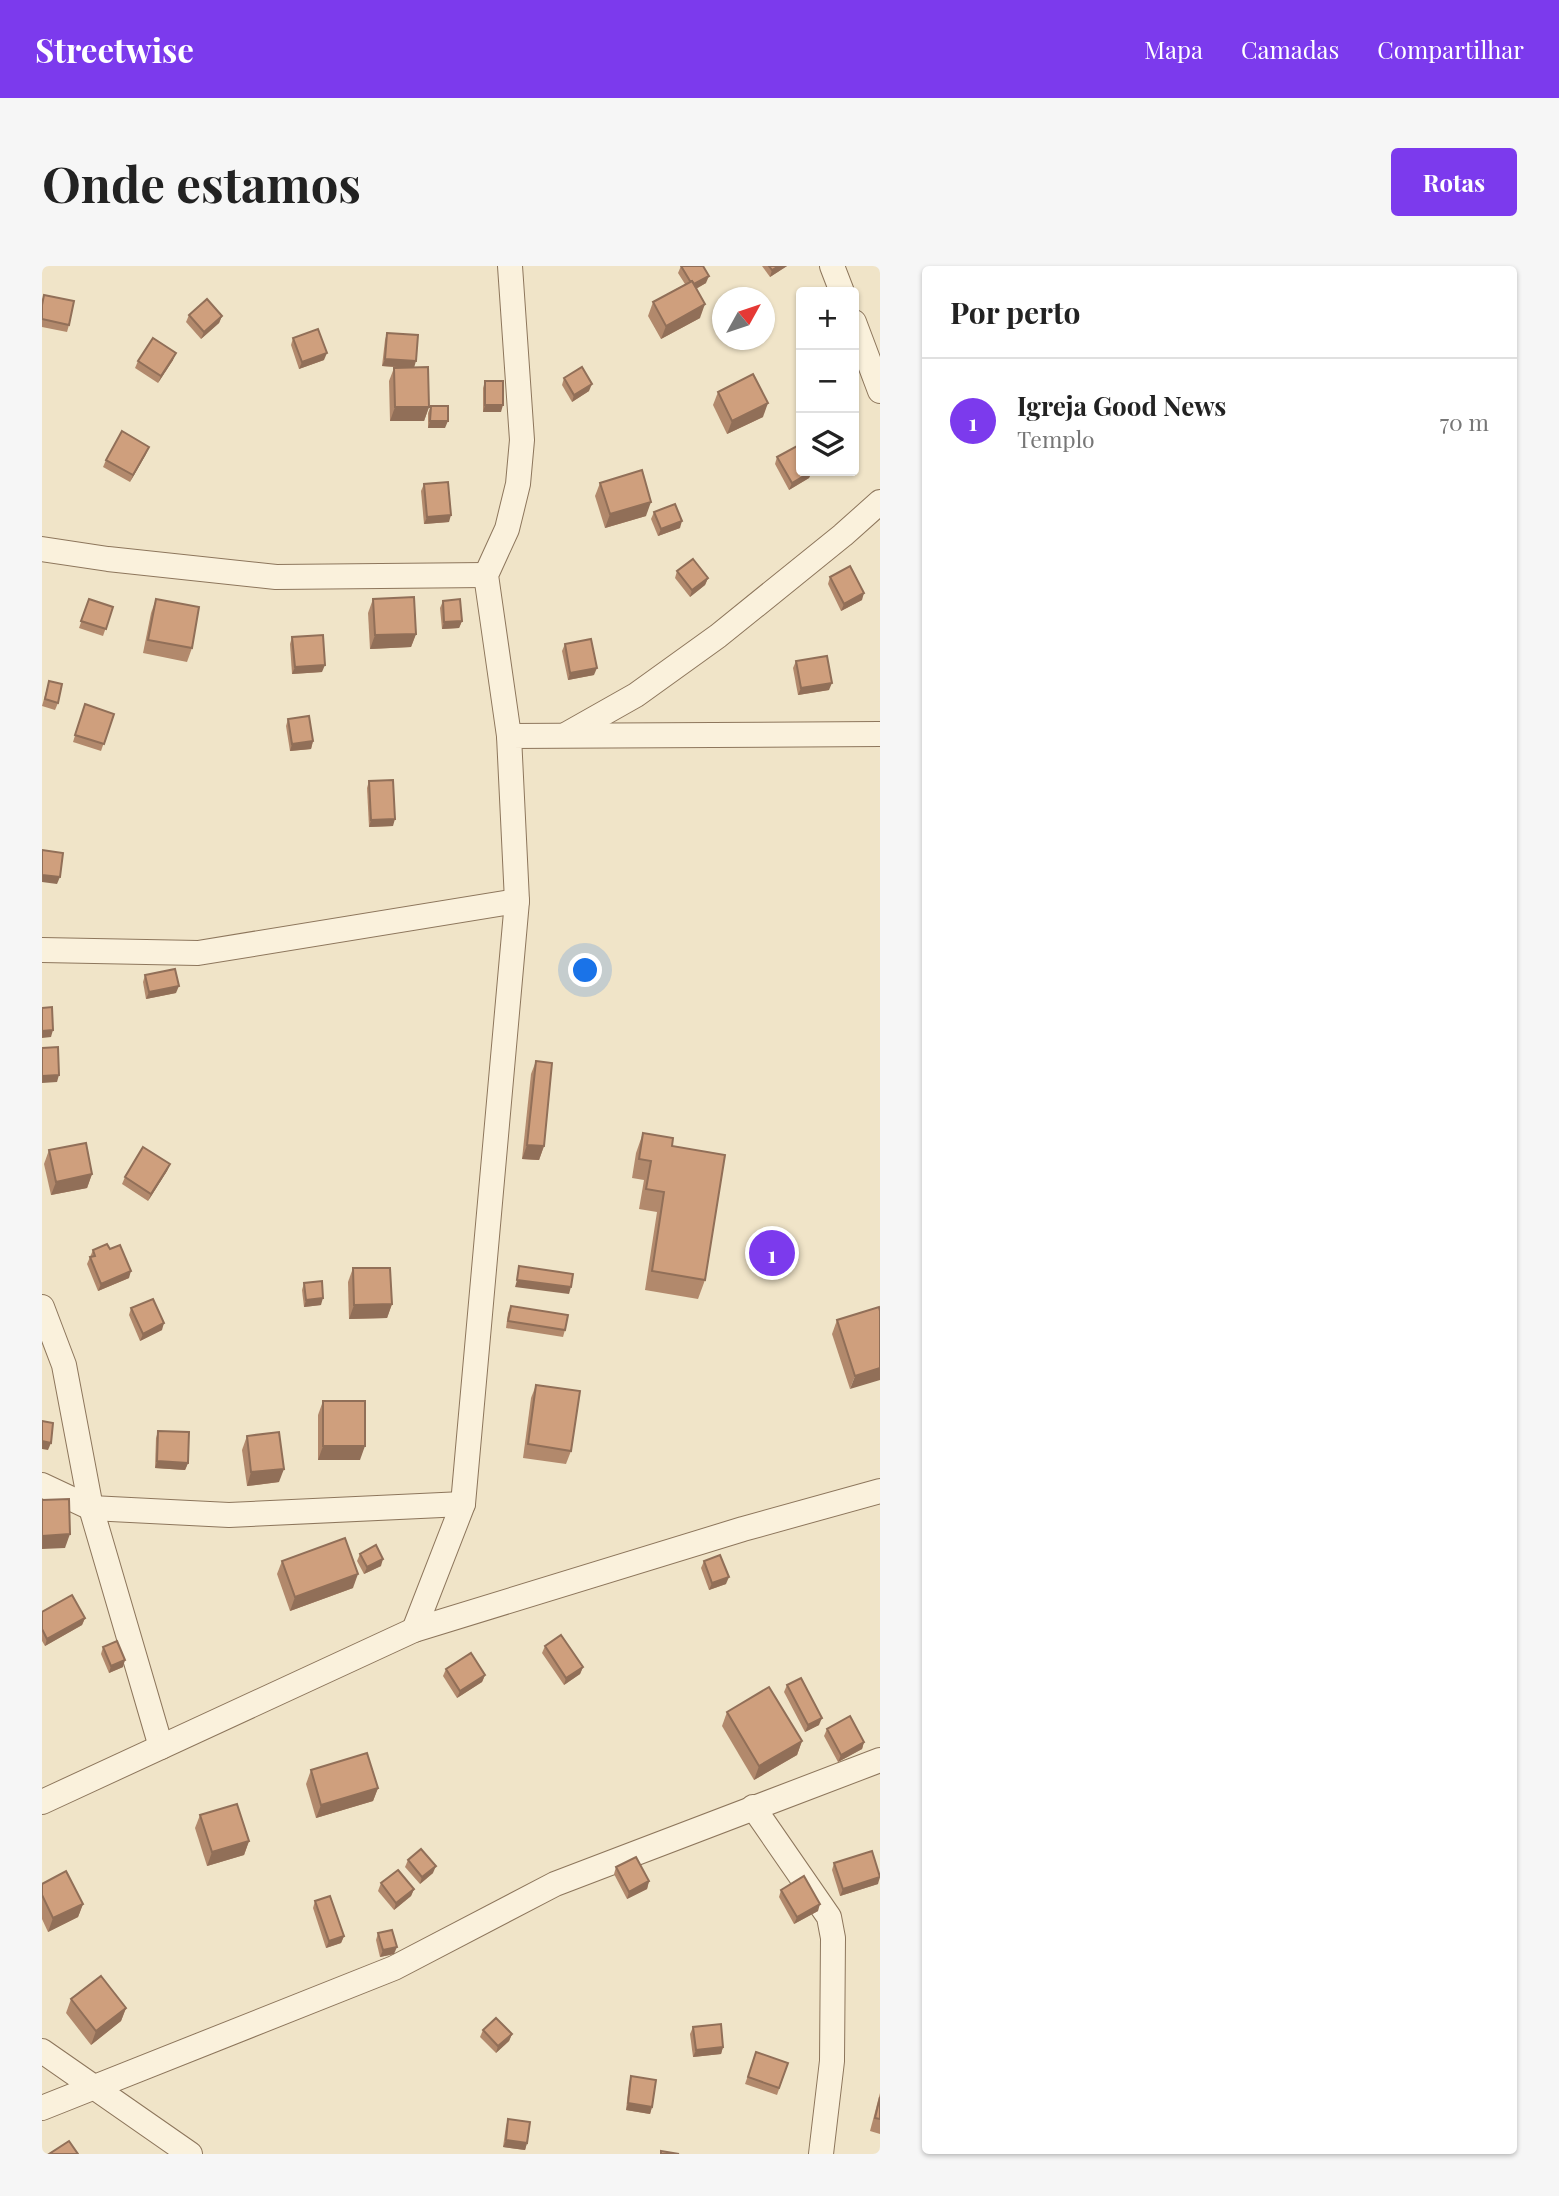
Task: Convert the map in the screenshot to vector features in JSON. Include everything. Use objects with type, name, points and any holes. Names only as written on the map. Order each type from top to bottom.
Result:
[{"type":"street","points":[[414,1630],[463,1504],[517,901],[509,736],[486,575],[507,529],[518,484],[522,440],[510,266]]},
{"type":"street","points":[[832,266],[840,287]]},
{"type":"street","points":[[859,335],[880,391]]},
{"type":"street","points":[[563,736],[636,695],[718,636],[844,535],[880,502]]},
{"type":"street","points":[[42,549],[276,578],[486,575]]},
{"type":"street","points":[[509,736],[880,734]]},
{"type":"street","points":[[42,950],[198,953],[517,901]]},
{"type":"street","points":[[42,1307],[64,1365],[91,1508],[161,1747]]},
{"type":"street","points":[[42,1485],[91,1508],[229,1515],[463,1504]]},
{"type":"street","points":[[42,1802],[414,1630],[743,1529],[880,1491]]},
{"type":"street","points":[[42,2108],[394,1968],[555,1884],[880,1760]]},
{"type":"street","points":[[753,1807],[829,1917],[833,1938],[832,2061],[821,2154]]},
{"type":"street","points":[[42,2050],[190,2154]]},
{"type":"building","points":[[681,266],[703,266],[709,276],[694,284]]},
{"type":"building","points":[[692,281],[705,304],[666,326],[653,302]]},
{"type":"building","points":[[44,295],[74,301],[69,325],[42,319]]},
{"type":"building","points":[[207,299],[222,316],[204,332],[189,315]]},
{"type":"building","points":[[318,329],[327,353],[302,362],[293,338]]},
{"type":"building","points":[[387,333],[418,335],[416,361],[385,359]]},
{"type":"building","points":[[153,338],[176,353],[161,376],[138,361]]},
{"type":"building","points":[[428,367],[429,407],[395,407],[394,368]]},
{"type":"building","points":[[582,367],[592,384],[574,395],[564,378]]},
{"type":"building","points":[[753,374],[768,403],[732,421],[718,392]]},
{"type":"building","points":[[485,381],[503,381],[503,405],[485,405]]},
{"type":"building","points":[[431,406],[448,406],[448,421],[430,421]]},
{"type":"building","points":[[122,431],[149,447],[133,475],[106,460]]},
{"type":"building","points":[[796,447],[796,476],[804,476],[792,483],[777,457]]},
{"type":"building","points":[[642,470],[651,502],[610,514],[600,483]]},
{"type":"building","points":[[448,482],[451,515],[427,517],[424,484]]},
{"type":"building","points":[[675,504],[682,521],[661,529],[654,512]]},
{"type":"building","points":[[693,559],[708,578],[692,590],[677,571]]},
{"type":"building","points":[[850,566],[864,593],[844,604],[830,577]]},
{"type":"building","points":[[414,597],[416,634],[375,635],[373,599]]},
{"type":"building","points":[[89,599],[113,607],[106,629],[81,621]]},
{"type":"building","points":[[156,599],[199,607],[192,648],[148,640]]},
{"type":"building","points":[[460,599],[462,621],[444,622],[443,601]]},
{"type":"building","points":[[323,635],[325,665],[295,667],[292,637]]},
{"type":"building","points":[[591,639],[597,668],[570,673],[565,644]]},
{"type":"building","points":[[827,656],[832,683],[801,688],[796,661]]},
{"type":"building","points":[[49,681],[62,684],[58,703],[45,699]]},
{"type":"building","points":[[85,704],[114,714],[104,744],[75,735]]},
{"type":"building","points":[[309,716],[313,741],[292,744],[288,719]]},
{"type":"building","points":[[393,780],[395,819],[371,820],[369,781]]},
{"type":"building","points":[[42,850],[63,853],[60,877],[42,875]]},
{"type":"building","points":[[175,969],[179,986],[149,992],[145,975]]},
{"type":"building","points":[[52,1007],[53,1030],[42,1031],[42,1008]]},
{"type":"building","points":[[58,1047],[59,1075],[42,1076],[42,1048]]},
{"type":"building","points":[[536,1061],[552,1063],[544,1146],[527,1145]]},
{"type":"building","points":[[643,1133],[673,1138],[672,1146],[725,1155],[705,1280],[652,1271],[664,1192],[646,1189],[651,1161],[639,1159]]},
{"type":"building","points":[[86,1143],[92,1174],[56,1182],[49,1150]]},
{"type":"building","points":[[143,1147],[170,1164],[151,1194],[125,1177]]},
{"type":"building","points":[[107,1244],[110,1249],[120,1245],[131,1271],[101,1284],[90,1257],[95,1256],[93,1250]]},
{"type":"building","points":[[519,1266],[573,1274],[571,1287],[517,1280]]},
{"type":"building","points":[[353,1268],[390,1268],[392,1304],[354,1305]]},
{"type":"building","points":[[322,1281],[323,1298],[306,1300],[304,1283]]},
{"type":"building","points":[[153,1299],[164,1323],[143,1334],[131,1308]]},
{"type":"building","points":[[511,1306],[568,1315],[565,1330],[508,1321]]},
{"type":"building","points":[[879,1307],[880,1368],[855,1376],[837,1320]]},
{"type":"building","points":[[536,1385],[580,1391],[571,1451],[528,1444]]},
{"type":"building","points":[[323,1401],[365,1401],[365,1446],[323,1446]]},
{"type":"building","points":[[42,1421],[53,1423],[51,1443],[42,1441]]},
{"type":"building","points":[[158,1431],[189,1432],[188,1463],[157,1461]]},
{"type":"building","points":[[279,1432],[284,1469],[251,1472],[247,1436]]},
{"type":"building","points":[[69,1499],[70,1534],[42,1536],[42,1500]]},
{"type":"building","points":[[345,1538],[358,1574],[295,1597],[282,1561]]},
{"type":"building","points":[[376,1545],[383,1559],[367,1567],[360,1554]]},
{"type":"building","points":[[720,1555],[729,1577],[712,1583],[704,1561]]},
{"type":"building","points":[[72,1595],[85,1618],[47,1639],[42,1629],[42,1612]]},
{"type":"building","points":[[561,1635],[583,1667],[566,1678],[545,1646]]},
{"type":"building","points":[[117,1641],[125,1660],[111,1666],[103,1647]]},
{"type":"building","points":[[471,1653],[485,1675],[460,1691],[446,1669]]},
{"type":"building","points":[[801,1678],[822,1718],[808,1725],[787,1685]]},
{"type":"building","points":[[769,1687],[802,1741],[759,1766],[727,1712]]},
{"type":"building","points":[[850,1716],[864,1742],[841,1755],[827,1729]]},
{"type":"building","points":[[367,1753],[378,1788],[321,1805],[311,1770]]},
{"type":"building","points":[[237,1804],[249,1841],[212,1852],[200,1815]]},
{"type":"building","points":[[421,1849],[436,1866],[422,1877],[408,1860]]},
{"type":"building","points":[[872,1851],[880,1877],[843,1889],[834,1863]]},
{"type":"building","points":[[636,1857],[649,1881],[629,1892],[616,1867]]},
{"type":"building","points":[[398,1870],[414,1889],[396,1903],[381,1883]]},
{"type":"building","points":[[66,1871],[83,1904],[53,1918],[42,1895],[42,1884]]},
{"type":"building","points":[[804,1876],[820,1904],[797,1917],[781,1890]]},
{"type":"building","points":[[330,1896],[344,1936],[329,1941],[315,1901]]},
{"type":"building","points":[[392,1930],[397,1947],[383,1950],[378,1933]]},
{"type":"building","points":[[101,1976],[126,2008],[96,2031],[71,1999]]},
{"type":"building","points":[[496,2018],[512,2034],[498,2046],[483,2030]]},
{"type":"building","points":[[721,2024],[723,2047],[696,2050],[693,2027]]},
{"type":"building","points":[[756,2052],[788,2063],[779,2088],[748,2077]]},
{"type":"building","points":[[631,2076],[656,2080],[652,2107],[628,2103]]},
{"type":"building","points":[[880,2097],[880,2119],[875,2118]]},
{"type":"building","points":[[508,2119],[530,2122],[527,2143],[506,2140]]},
{"type":"building","points":[[69,2141],[78,2154],[49,2154]]},
{"type":"place","name":"Igreja Good News","points":[[772,1253]]}]
